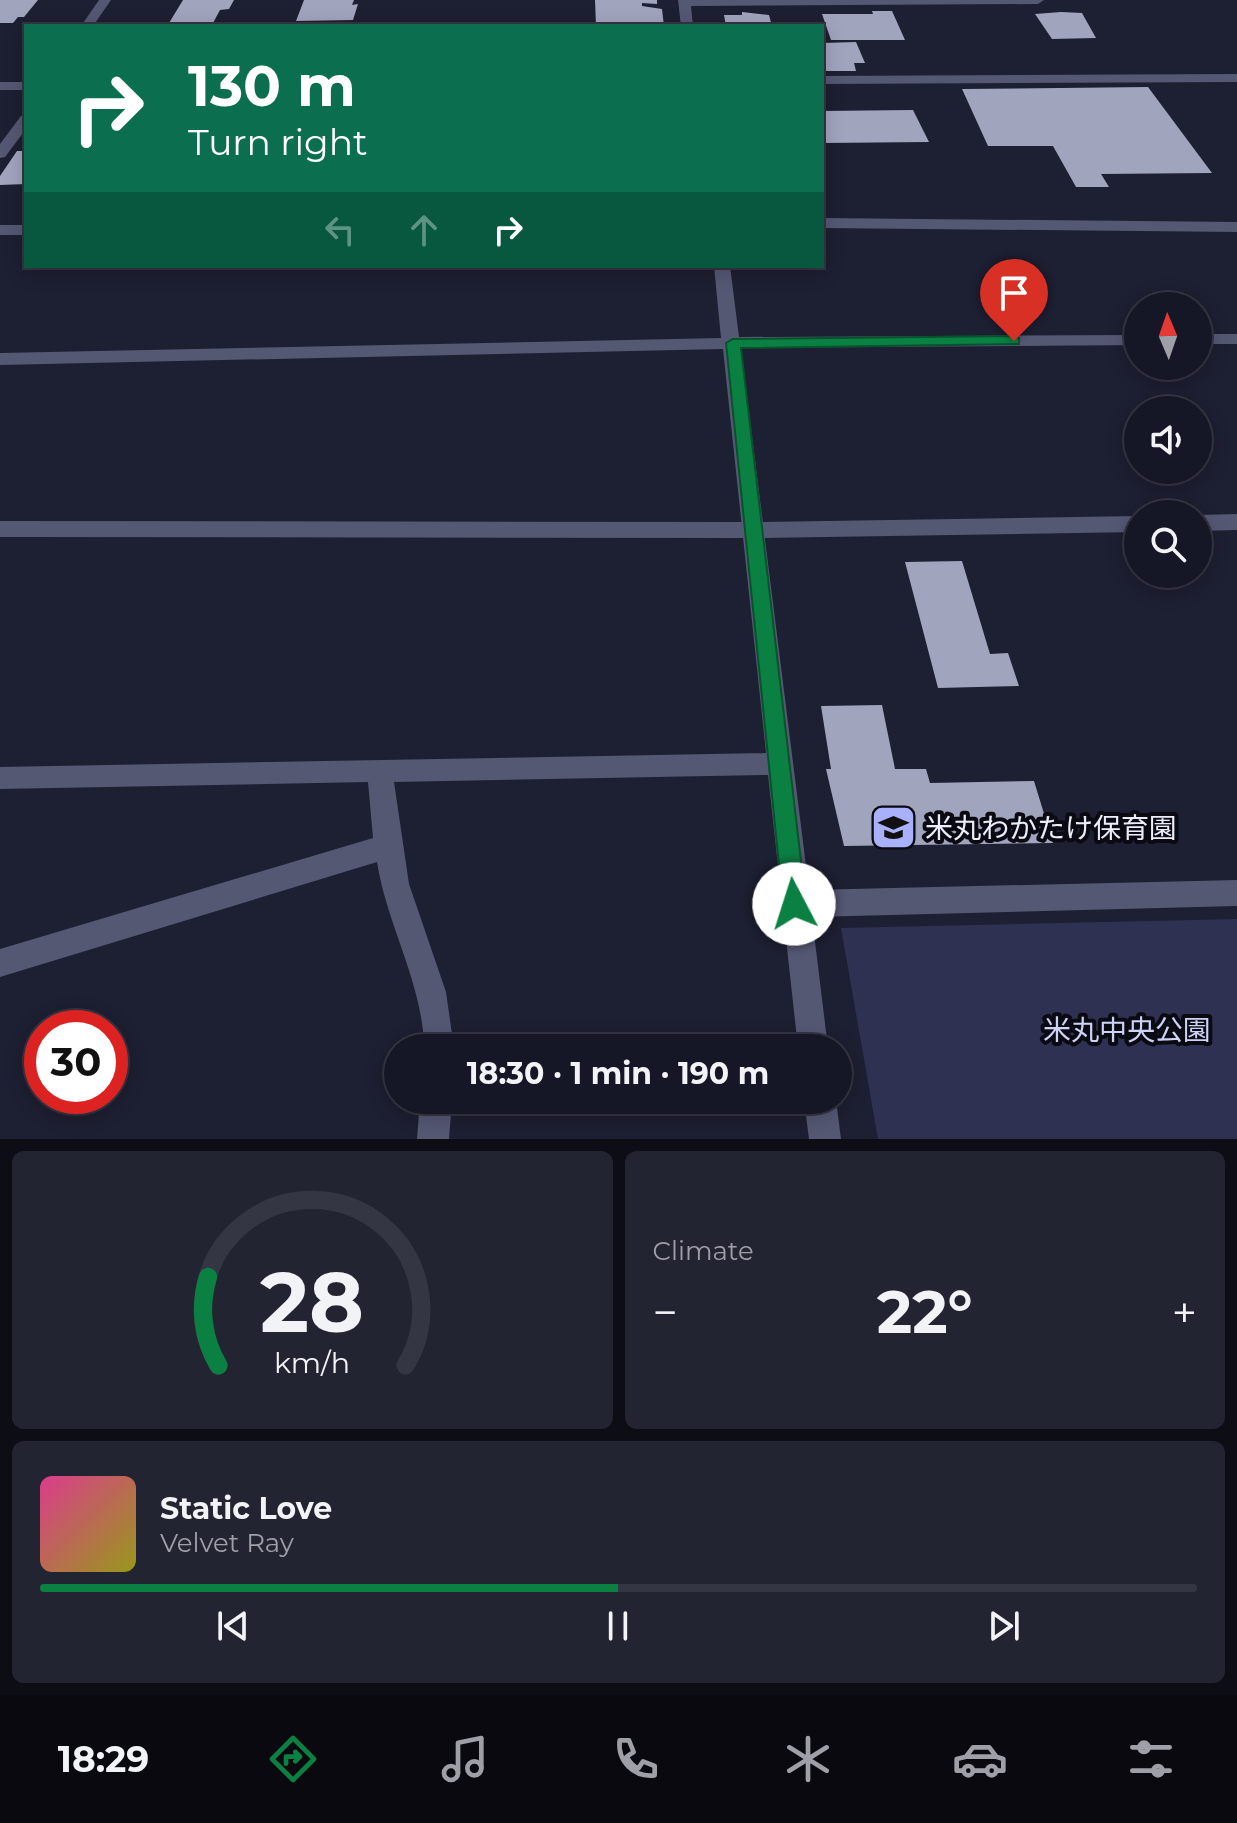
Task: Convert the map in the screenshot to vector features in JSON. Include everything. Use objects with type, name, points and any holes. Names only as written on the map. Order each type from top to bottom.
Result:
[{"type":"street","points":[[88,24],[105,0]]},
{"type":"street","points":[[687,24],[684,1],[1038,0]]},
{"type":"street","points":[[824,80],[1237,78]]},
{"type":"street","points":[[0,86],[24,86]]},
{"type":"street","points":[[0,154],[24,122]]},
{"type":"street","points":[[824,223],[1237,227]]},
{"type":"street","points":[[0,230],[24,230]]},
{"type":"street","points":[[722,268],[811,1034]]},
{"type":"street","points":[[1212,339],[1237,339]]},
{"type":"street","points":[[0,359],[733,343],[1124,340]]},
{"type":"street","points":[[1212,523],[1237,522]]},
{"type":"street","points":[[0,529],[755,530],[1124,524]]},
{"type":"street","points":[[0,778],[782,764]]},
{"type":"street","points":[[380,772],[386,847],[399,901],[441,1024],[440,1034]]},
{"type":"street","points":[[0,963],[386,847]]},
{"type":"street","points":[[794,904],[1237,893]]},
{"type":"street","points":[[433,1139],[435,1114]]},
{"type":"street","points":[[822,1114],[825,1139]]},
{"type":"green space","name":"米丸中央公園","points":[[1237,919],[1237,1139],[878,1139],[841,928]]},
{"type":"building","points":[[0,0],[38,0],[24,17],[18,17],[13,23],[0,23]]},
{"type":"building","points":[[183,0],[234,0],[229,9],[220,10],[213,23],[169,23]]},
{"type":"building","points":[[304,0],[354,0],[352,5],[358,4],[353,20],[296,21]]},
{"type":"building","points":[[595,0],[657,0],[657,4],[642,3],[642,6],[662,9],[664,24],[596,24]]},
{"type":"building","points":[[872,11],[892,11],[905,40],[831,40],[822,14],[873,14]]},
{"type":"building","points":[[742,12],[769,15],[771,24],[726,24],[724,15],[742,15]]},
{"type":"building","points":[[1082,13],[1096,38],[1052,39],[1035,14]]},
{"type":"building","points":[[856,42],[865,63],[854,63],[856,71],[824,71],[824,43]]},
{"type":"building","points":[[1148,87],[1212,173],[1101,174],[1109,187],[1076,187],[1053,146],[988,146],[962,89]]},
{"type":"building","points":[[913,110],[929,142],[824,143],[824,111]]},
{"type":"building","points":[[17,151],[24,151],[24,184],[0,185],[0,176]]},
{"type":"building","points":[[962,561],[990,654],[1008,653],[1019,686],[938,688],[905,562]]},
{"type":"building","points":[[882,705],[895,769],[926,769],[930,783],[1034,781],[1053,843],[844,846],[826,769],[831,769],[821,706]]},
{"type":"place","name":"米丸わかたけ保育園","points":[[894,828]]},
{"type":"route","points":[[794,904],[782,764],[733,343],[1014,341]]}]
